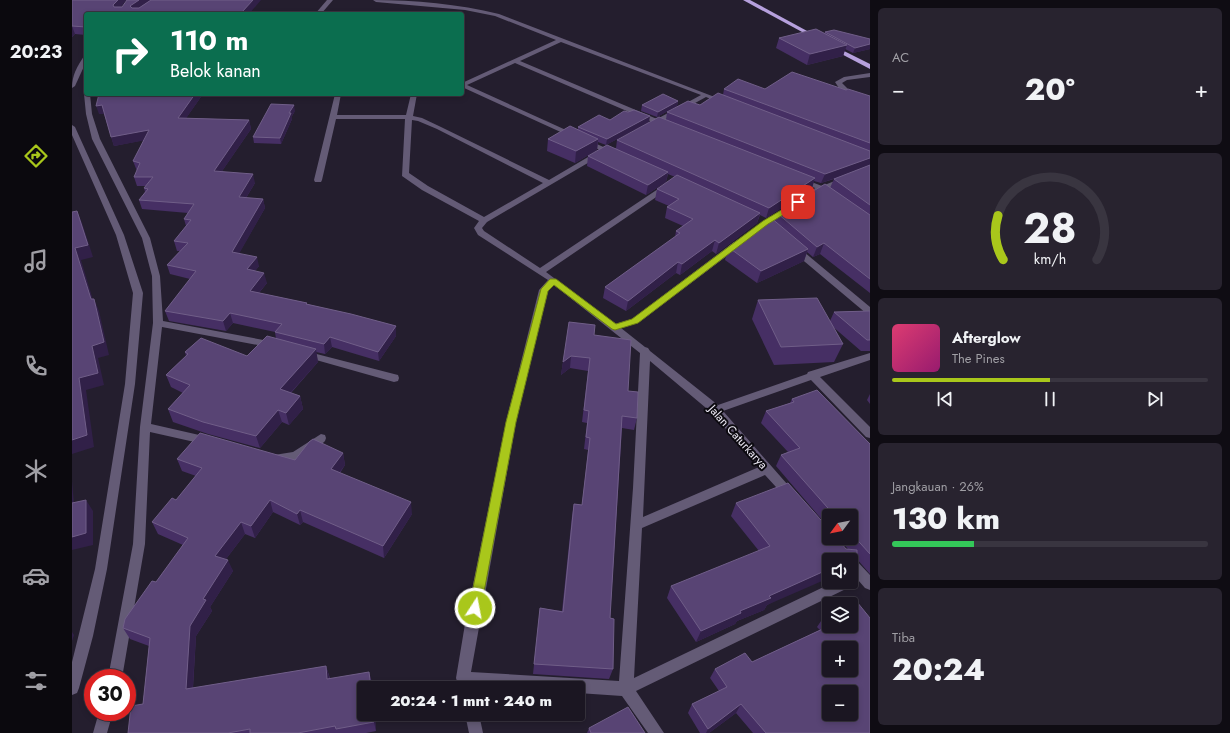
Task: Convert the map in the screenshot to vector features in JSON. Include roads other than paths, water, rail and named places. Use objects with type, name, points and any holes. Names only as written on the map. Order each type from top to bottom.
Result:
[{"type":"highway","points":[[746,0],[870,67]]},
{"type":"street","points":[[320,12],[330,0]]},
{"type":"street","points":[[376,0],[478,10],[497,15],[728,104]]},
{"type":"street","points":[[447,12],[452,7]]},
{"type":"street","points":[[464,84],[560,40]]},
{"type":"street","points":[[72,86],[79,68],[84,60]]},
{"type":"street","points":[[515,61],[661,123]]},
{"type":"street","points":[[870,75],[846,78],[838,82],[840,86],[849,92],[870,102]]},
{"type":"street","points":[[414,96],[409,117],[405,174],[425,188],[484,220],[611,150],[464,86]]},
{"type":"street","points":[[645,129],[661,123],[706,95]]},
{"type":"street","points":[[87,96],[89,114],[96,139],[146,238],[156,276],[158,323],[145,427],[139,544],[117,669]]},
{"type":"street","points":[[318,180],[337,96]]},
{"type":"street","points":[[332,117],[409,117],[420,119],[549,183]]},
{"type":"street","points":[[72,127],[120,235],[138,293],[130,384],[101,569],[86,636],[72,688]]},
{"type":"street","points":[[808,196],[821,188],[870,169]]},
{"type":"street","points":[[792,176],[821,188],[840,201]]},
{"type":"street","points":[[540,272],[675,182]]},
{"type":"street","name":"Jalan Caturkarya","points":[[484,220],[478,228],[481,233],[553,280],[645,350],[716,410],[797,503]]},
{"type":"street","points":[[615,327],[635,321],[747,237]]},
{"type":"street","points":[[789,243],[870,312]]},
{"type":"street","points":[[464,681],[472,624],[511,422],[544,290],[553,280]]},
{"type":"street","points":[[158,323],[284,348]]},
{"type":"street","points":[[645,350],[626,688],[657,733]]},
{"type":"street","points":[[299,352],[394,378]]},
{"type":"street","points":[[716,410],[812,375],[870,356]]},
{"type":"street","points":[[812,375],[870,434]]},
{"type":"street","points":[[145,427],[220,443]]},
{"type":"street","points":[[264,454],[279,458],[289,458],[300,454],[321,438]]},
{"type":"street","points":[[636,525],[767,469]]},
{"type":"street","points":[[585,687],[626,688],[832,589]]},
{"type":"street","points":[[100,733],[103,721]]},
{"type":"street","points":[[473,721],[476,733]]}]
